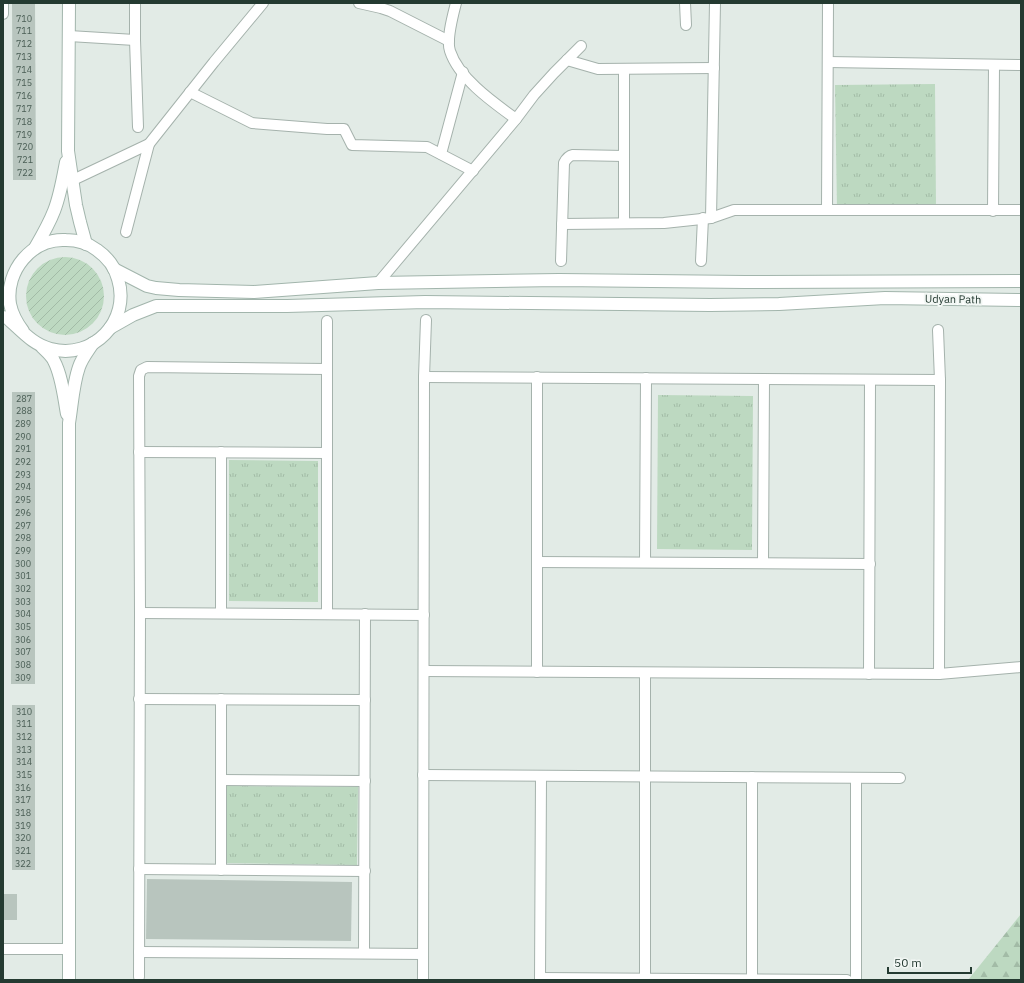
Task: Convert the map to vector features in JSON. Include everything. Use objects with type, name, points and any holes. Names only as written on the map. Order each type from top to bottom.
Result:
[{"type":"main road","points":[[69,3],[68,151],[78,216],[86,244]]},
{"type":"main road","points":[[35,248],[47,228],[55,210],[63,180],[68,151]]},
{"type":"main road","points":[[3,317],[7,318],[31,340],[41,346],[58,351],[68,351],[81,349],[93,344],[103,337],[110,328],[118,312],[120,304],[120,286],[114,269],[109,261],[95,248],[73,240],[47,242],[35,248],[25,256],[13,275],[10,284],[12,314],[22,331]]},
{"type":"main road","points":[[3,275],[18,266]]},
{"type":"main road","name":"Udyan Path","points":[[114,269],[147,286],[179,290],[254,292],[378,283],[559,280],[745,282],[1021,281]]},
{"type":"main road","name":"Udyan Path","points":[[110,328],[133,315],[156,306],[287,306],[425,302],[710,305],[779,304],[885,298],[1021,300]]},
{"type":"main road","points":[[69,980],[69,423],[79,367],[85,354],[93,344]]},
{"type":"main road","points":[[41,346],[54,360],[62,386],[69,423]]},
{"type":"street","points":[[3,3],[3,14]]},
{"type":"street","points":[[134,3],[138,127]]},
{"type":"street","points":[[126,232],[149,144],[263,3]]},
{"type":"street","points":[[359,3],[390,10],[450,42]]},
{"type":"street","points":[[456,3],[449,33],[450,50],[456,63],[481,92],[516,119]]},
{"type":"street","points":[[685,3],[686,25]]},
{"type":"street","points":[[701,261],[707,218],[714,68],[715,3]]},
{"type":"street","points":[[827,210],[828,3]]},
{"type":"street","points":[[69,36],[135,40]]},
{"type":"street","points":[[378,283],[473,171],[534,95],[581,46]]},
{"type":"street","points":[[567,60],[598,69],[714,68]]},
{"type":"street","points":[[828,62],[1021,65]]},
{"type":"street","points":[[993,211],[994,65]]},
{"type":"street","points":[[624,69],[624,223]]},
{"type":"street","points":[[440,154],[463,72]]},
{"type":"street","points":[[190,92],[252,123],[344,129],[352,145],[427,147],[473,171]]},
{"type":"street","points":[[72,180],[149,144]]},
{"type":"street","points":[[561,261],[564,163],[569,156],[573,155],[624,156]]},
{"type":"street","points":[[562,224],[664,223],[707,218],[734,210],[1021,210]]},
{"type":"street","points":[[327,320],[327,614]]},
{"type":"street","points":[[423,980],[424,377],[426,320]]},
{"type":"street","points":[[938,330],[940,380],[939,674]]},
{"type":"street","points":[[139,977],[139,376],[141,370],[147,367],[327,369]]},
{"type":"street","points":[[424,377],[940,380]]},
{"type":"street","points":[[537,377],[537,672]]},
{"type":"street","points":[[646,378],[646,562]]},
{"type":"street","points":[[764,379],[764,563]]},
{"type":"street","points":[[869,674],[870,380]]},
{"type":"street","points":[[139,452],[327,453]]},
{"type":"street","points":[[221,452],[221,613]]},
{"type":"street","points":[[537,562],[870,564]]},
{"type":"street","points":[[140,613],[424,615]]},
{"type":"street","points":[[364,953],[365,614]]},
{"type":"street","points":[[424,671],[939,674],[1021,667]]},
{"type":"street","points":[[645,673],[645,979]]},
{"type":"street","points":[[140,699],[365,700]]},
{"type":"street","points":[[221,699],[221,870]]},
{"type":"street","points":[[423,775],[900,778]]},
{"type":"street","points":[[541,776],[540,979],[847,980]]},
{"type":"street","points":[[752,777],[752,979]]},
{"type":"street","points":[[856,778],[856,980]]},
{"type":"street","points":[[221,780],[365,781]]},
{"type":"street","points":[[139,869],[365,871]]},
{"type":"street","points":[[3,949],[69,949]]},
{"type":"street","points":[[139,952],[423,954]]},
{"type":"green space","points":[[935,84],[936,208],[837,209],[835,85]]},
{"type":"green space","points":[[65,257],[80,260],[93,268],[101,281],[104,296],[101,311],[93,324],[80,332],[65,335],[50,332],[37,324],[29,311],[26,296],[29,281],[37,268],[50,260]]},
{"type":"green space","points":[[658,395],[753,396],[752,550],[657,549]]},
{"type":"green space","points":[[229,460],[318,461],[318,602],[229,601]]},
{"type":"green space","points":[[226,786],[358,787],[357,865],[225,863]]},
{"type":"green space","points":[[1021,914],[1021,980],[968,980]]},
{"type":"building","points":[[12,3],[35,3],[36,180],[13,180]]},
{"type":"building","points":[[12,392],[35,392],[35,684],[11,684]]},
{"type":"building","points":[[12,705],[35,705],[35,870],[12,870]]},
{"type":"building","points":[[147,879],[352,882],[351,941],[146,939]]},
{"type":"building","points":[[3,894],[17,894],[17,920],[3,920]]}]
